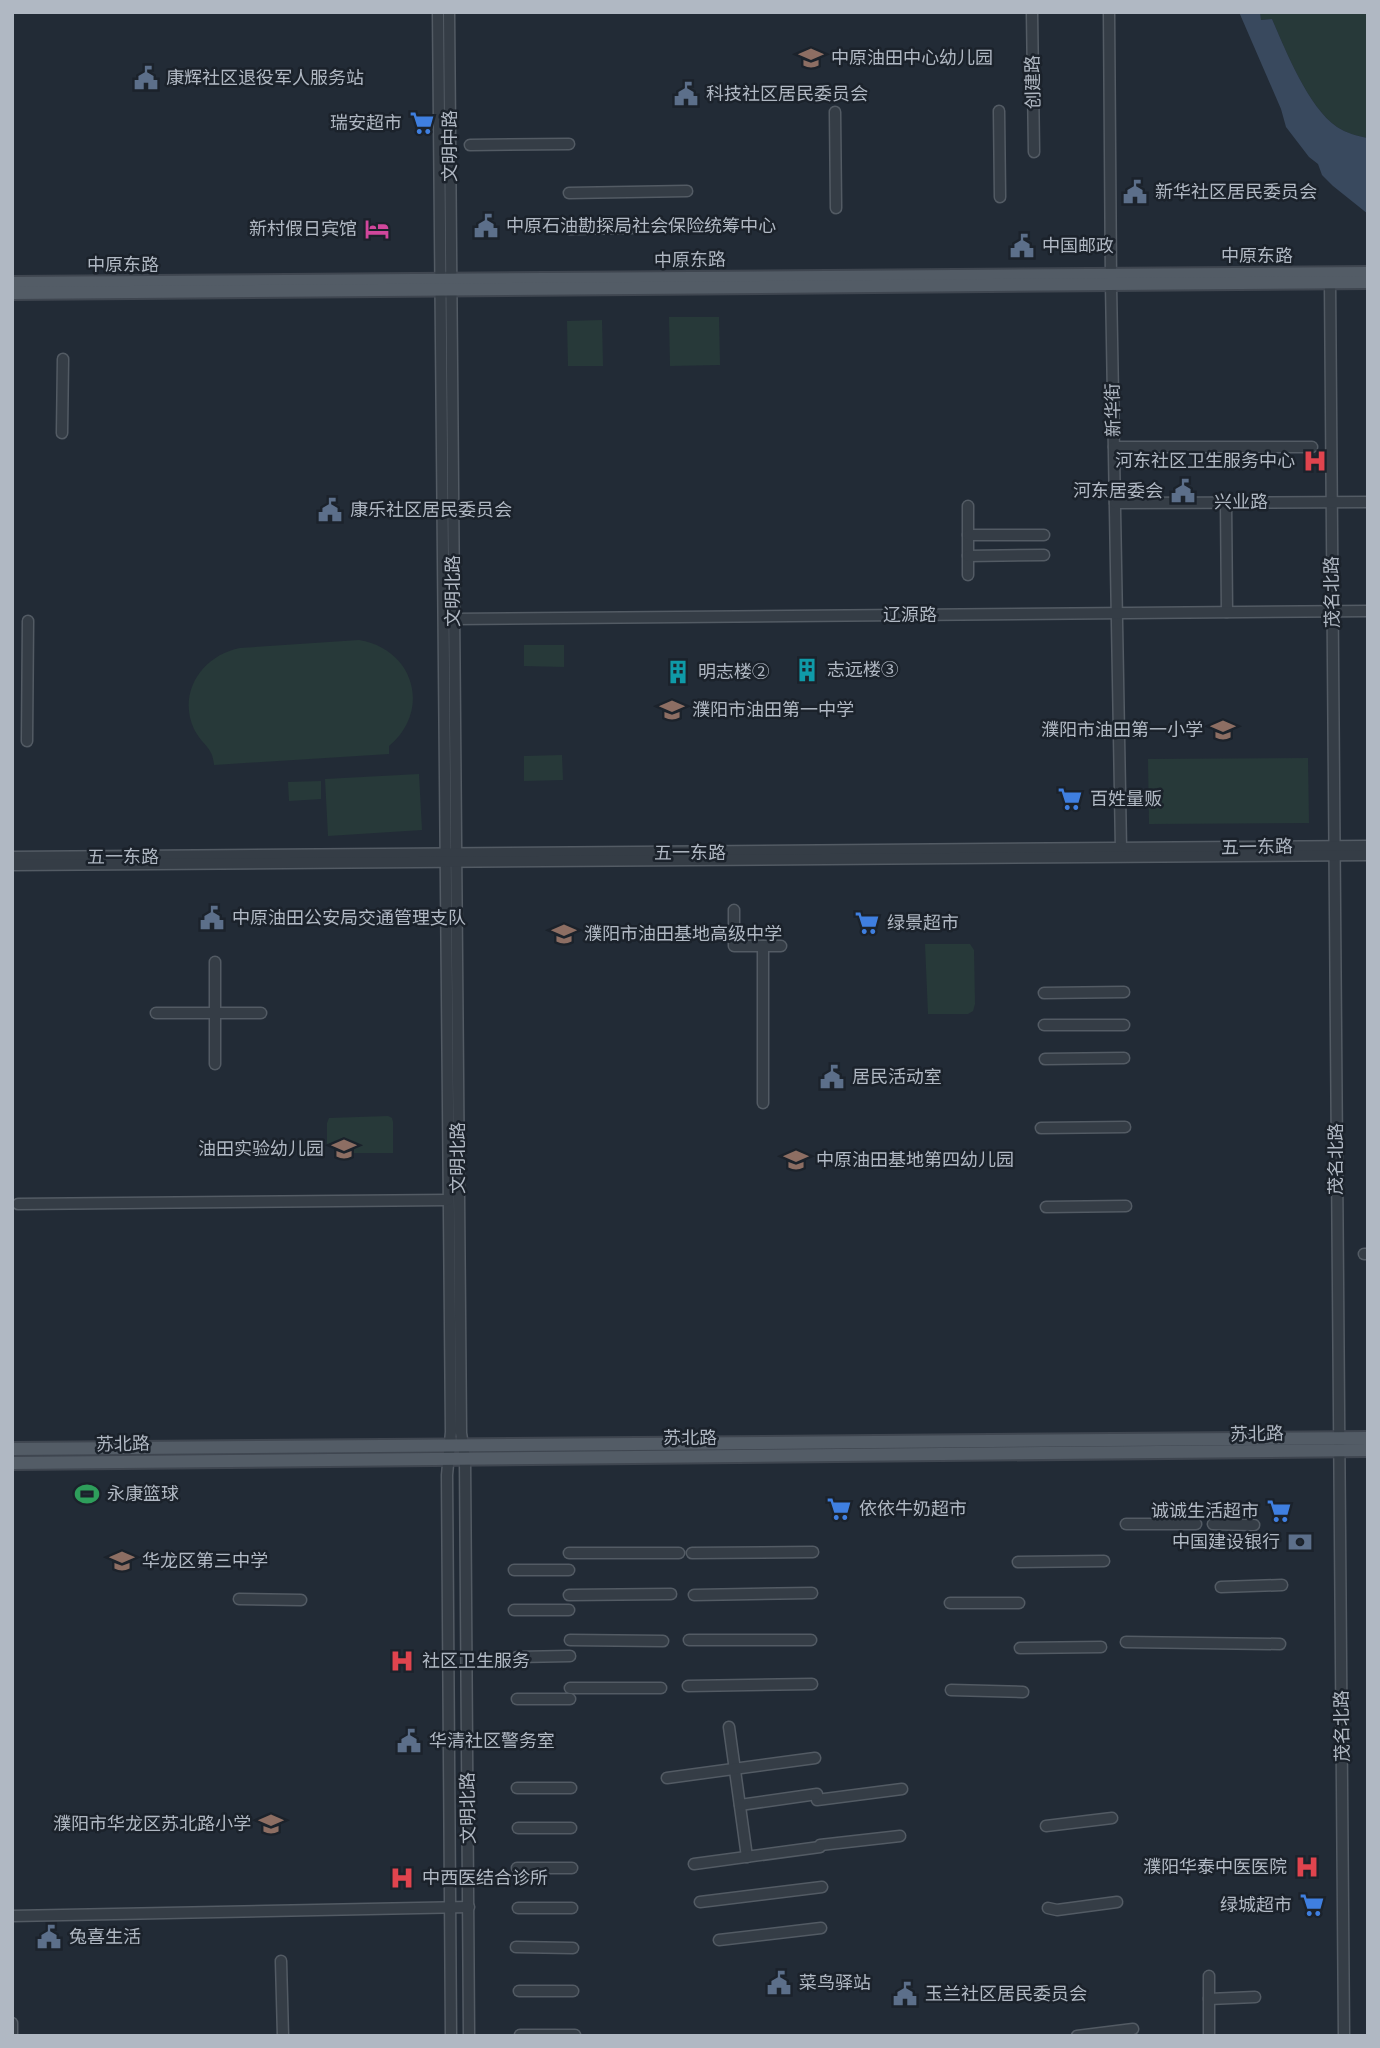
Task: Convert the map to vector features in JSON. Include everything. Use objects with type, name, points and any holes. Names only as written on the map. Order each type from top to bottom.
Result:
[{"type":"main road","name":"中原东路","points":[[12,293],[446,285],[1111,279],[1368,273]]},
{"type":"main road","name":"中原东路","points":[[1111,279],[1368,282]]},
{"type":"main road","name":"中原东路","points":[[12,283],[446,285]]},
{"type":"main road","name":"苏北路","points":[[12,1463],[456,1452],[1339,1444],[1368,1438]]},
{"type":"main road","name":"苏北路","points":[[1339,1444],[1368,1450]]},
{"type":"main road","name":"苏北路","points":[[12,1449],[456,1452]]},
{"type":"street","name":"文明中路","points":[[438,12],[446,285]]},
{"type":"street","name":"文明中路","points":[[446,285],[449,12]]},
{"type":"street","name":"创建路","points":[[1032,12],[1034,152]]},
{"type":"street","name":"新华街","points":[[1109,12],[1121,849]]},
{"type":"street","points":[[999,111],[1000,197]]},
{"type":"street","points":[[835,112],[836,208]]},
{"type":"street","points":[[470,145],[569,144]]},
{"type":"street","points":[[569,193],[687,191]]},
{"type":"street","points":[[569,229],[687,227]]},
{"type":"street","name":"茂名北路","points":[[1330,282],[1344,2036]]},
{"type":"street","name":"文明北路","points":[[446,285],[453,619],[449,859],[460,1364],[456,1452],[447,1488],[451,2036]]},
{"type":"street","name":"文明北路","points":[[446,285],[448,1200],[469,1907],[469,2036]]},
{"type":"street","points":[[62,433],[63,359]]},
{"type":"street","points":[[1114,447],[1312,447]]},
{"type":"street","points":[[1226,502],[1227,612]]},
{"type":"street","name":"兴业路","points":[[1115,503],[1368,502]]},
{"type":"street","points":[[968,506],[968,575]]},
{"type":"street","points":[[968,535],[1044,535]]},
{"type":"street","points":[[968,556],[1044,555]]},
{"type":"street","name":"辽源路","points":[[453,619],[1368,611]]},
{"type":"street","points":[[27,741],[28,621]]},
{"type":"street","name":"五一东路","points":[[12,857],[449,859],[1334,851],[1368,846]]},
{"type":"street","name":"五一东路","points":[[12,865],[1121,849],[1334,851],[1368,855]]},
{"type":"street","points":[[734,910],[734,946],[781,946]]},
{"type":"street","points":[[763,946],[763,1103]]},
{"type":"street","points":[[215,962],[215,1064]]},
{"type":"street","points":[[1044,993],[1124,992]]},
{"type":"street","points":[[156,1013],[261,1013]]},
{"type":"street","points":[[1044,1025],[1124,1025]]},
{"type":"street","points":[[1045,1059],[1124,1058]]},
{"type":"street","points":[[1041,1128],[1125,1127]]},
{"type":"street","points":[[18,1204],[448,1200]]},
{"type":"street","points":[[1046,1207],[1125,1206]]},
{"type":"street","points":[[1126,1524],[1196,1524]]},
{"type":"street","points":[[1213,1524],[1254,1525]]},
{"type":"street","points":[[692,1553],[813,1552]]},
{"type":"street","points":[[569,1553],[679,1553]]},
{"type":"street","points":[[1017,1562],[1104,1561]]},
{"type":"street","points":[[514,1570],[569,1570]]},
{"type":"street","points":[[1221,1587],[1282,1585]]},
{"type":"street","points":[[694,1595],[812,1593]]},
{"type":"street","points":[[569,1595],[671,1594]]},
{"type":"street","points":[[239,1600],[301,1600]]},
{"type":"street","points":[[950,1603],[1019,1603]]},
{"type":"street","points":[[514,1610],[569,1610]]},
{"type":"street","points":[[570,1640],[663,1641]]},
{"type":"street","points":[[689,1640],[811,1640]]},
{"type":"street","points":[[1126,1642],[1280,1644]]},
{"type":"street","points":[[1020,1648],[1101,1647]]},
{"type":"street","points":[[517,1657],[570,1657]]},
{"type":"street","points":[[688,1686],[812,1684]]},
{"type":"street","points":[[517,1699],[661,1688]]},
{"type":"street","points":[[951,1690],[1023,1692]]},
{"type":"street","points":[[729,1727],[747,1857]]},
{"type":"street","points":[[667,1779],[815,1758]]},
{"type":"street","points":[[517,1788],[571,1788]]},
{"type":"street","points":[[740,1805],[902,1789]]},
{"type":"street","points":[[1046,1826],[1112,1818]]},
{"type":"street","points":[[518,1828],[571,1828]]},
{"type":"street","points":[[694,1864],[900,1836]]},
{"type":"street","points":[[517,1868],[572,1868]]},
{"type":"street","points":[[701,1902],[822,1887]]},
{"type":"street","points":[[1048,1908],[1057,1910],[1116,1902]]},
{"type":"street","points":[[12,1916],[469,1907]]},
{"type":"street","points":[[518,1908],[572,1908]]},
{"type":"street","points":[[719,1940],[821,1928]]},
{"type":"street","points":[[516,1947],[573,1948]]},
{"type":"street","points":[[281,1961],[283,2036]]},
{"type":"street","points":[[1209,1976],[1209,2036]]},
{"type":"street","points":[[519,1991],[573,1992]]},
{"type":"street","points":[[1209,1998],[1255,1997]]},
{"type":"street","points":[[12,2023],[12,2036]]},
{"type":"street","points":[[1077,2036],[1133,2029]]},
{"type":"street","points":[[520,2035],[575,2035]]},
{"type":"shaded area","points":[[1368,12],[1368,138],[1344,131],[1326,118],[1299,78],[1272,19],[1261,20],[1260,13]]},
{"type":"shaded area","points":[[669,317],[719,317],[720,365],[670,366]]},
{"type":"shaded area","points":[[602,320],[603,366],[568,366],[567,321]]},
{"type":"shaded area","points":[[359,640],[378,646],[393,655],[404,668],[411,683],[413,699],[410,716],[389,746],[389,754],[214,765],[212,754],[194,729],[189,702],[197,677],[215,658],[240,648]]},
{"type":"shaded area","points":[[524,645],[564,645],[564,667],[524,666]]},
{"type":"shaded area","points":[[562,755],[563,780],[524,781],[524,756]]},
{"type":"shaded area","points":[[1308,758],[1309,823],[1149,824],[1148,759]]},
{"type":"shaded area","points":[[419,774],[422,830],[328,836],[325,779]]},
{"type":"shaded area","points":[[321,781],[321,799],[289,801],[288,782]]},
{"type":"shaded area","points":[[925,944],[970,944],[974,950],[973,1011],[968,1014],[928,1014]]},
{"type":"shaded area","points":[[388,1116],[393,1122],[393,1153],[337,1153],[327,1144],[329,1118]]},
{"type":"water","points":[[1239,12],[1260,12],[1261,20],[1272,19],[1299,78],[1326,118],[1344,131],[1368,138],[1368,214],[1322,175],[1318,164],[1309,157],[1286,127],[1281,109]]},
{"type":"place","name":"中原油田中心幼儿园","points":[[811,58]]},
{"type":"place","name":"康辉社区退役军人服务站","points":[[146,78]]},
{"type":"place","name":"科技社区居民委员会","points":[[686,94]]},
{"type":"place","name":"瑞安超市","points":[[422,123]]},
{"type":"place","name":"新华社区居民委员会","points":[[1135,192]]},
{"type":"place","name":"中原石油勘探局社会保险统筹中心","points":[[486,226]]},
{"type":"place","name":"新村假日宾馆","points":[[377,229]]},
{"type":"place","name":"中国邮政","points":[[1022,246]]},
{"type":"place","name":"河东社区卫生服务中心","points":[[1315,461]]},
{"type":"place","name":"河东居委会","points":[[1183,491]]},
{"type":"place","name":"康乐社区居民委员会","points":[[330,510]]},
{"type":"place","name":"志远楼③","points":[[807,670]]},
{"type":"place","name":"明志楼②","points":[[678,672]]},
{"type":"place","name":"濮阳市油田第一中学","points":[[672,710]]},
{"type":"place","name":"濮阳市油田第一小学","points":[[1223,730]]},
{"type":"place","name":"百姓量贩","points":[[1070,799]]},
{"type":"place","name":"中原油田公安局交通管理支队","points":[[212,918]]},
{"type":"place","name":"绿景超市","points":[[867,923]]},
{"type":"place","name":"濮阳市油田基地高级中学","points":[[564,934]]},
{"type":"place","name":"居民活动室","points":[[832,1077]]},
{"type":"place","name":"油田实验幼儿园","points":[[344,1149]]},
{"type":"place","name":"中原油田基地第四幼儿园","points":[[796,1160]]},
{"type":"place","name":"永康篮球","points":[[87,1494]]},
{"type":"place","name":"依依牛奶超市","points":[[839,1509]]},
{"type":"place","name":"诚诚生活超市","points":[[1279,1511]]},
{"type":"place","name":"中国建设银行","points":[[1300,1542]]},
{"type":"place","name":"华龙区第三中学","points":[[122,1561]]},
{"type":"place","name":"社区卫生服务","points":[[402,1661]]},
{"type":"place","name":"华清社区警务室","points":[[409,1741]]},
{"type":"place","name":"濮阳市华龙区苏北路小学","points":[[271,1824]]},
{"type":"place","name":"濮阳华泰中医医院","points":[[1307,1867]]},
{"type":"place","name":"中西医结合诊所","points":[[402,1878]]},
{"type":"place","name":"绿城超市","points":[[1312,1905]]},
{"type":"place","name":"兔喜生活","points":[[49,1937]]},
{"type":"place","name":"菜鸟驿站","points":[[779,1983]]},
{"type":"place","name":"玉兰社区居民委员会","points":[[905,1994]]}]
